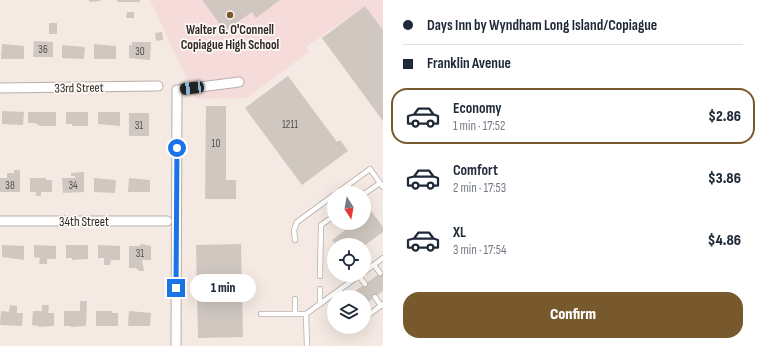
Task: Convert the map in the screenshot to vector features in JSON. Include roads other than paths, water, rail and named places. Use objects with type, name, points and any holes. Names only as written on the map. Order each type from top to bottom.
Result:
[{"type":"street","points":[[176,346],[177,90],[239,82]]},
{"type":"street","name":"33rd Street","points":[[0,88],[158,86]]},
{"type":"street","name":"34th Street","points":[[0,221],[167,221]]},
{"type":"lane","points":[[347,186],[370,169],[381,185],[371,190]]},
{"type":"lane","points":[[294,240],[294,230],[297,222],[327,200]]},
{"type":"lane","points":[[320,276],[322,225],[327,221]]},
{"type":"lane","points":[[371,267],[383,258]]},
{"type":"lane","points":[[374,265],[380,273]]},
{"type":"lane","points":[[339,290],[350,282]]},
{"type":"lane","points":[[320,289],[320,304]]},
{"type":"lane","points":[[371,314],[382,305],[375,297]]},
{"type":"lane","points":[[295,299],[295,314]]},
{"type":"lane","points":[[261,314],[306,314],[327,299]]},
{"type":"lane","points":[[306,314],[307,346]]},
{"type":"place","name":"Walter G. O'Connell Copiague High School","points":[[230,15]]}]
